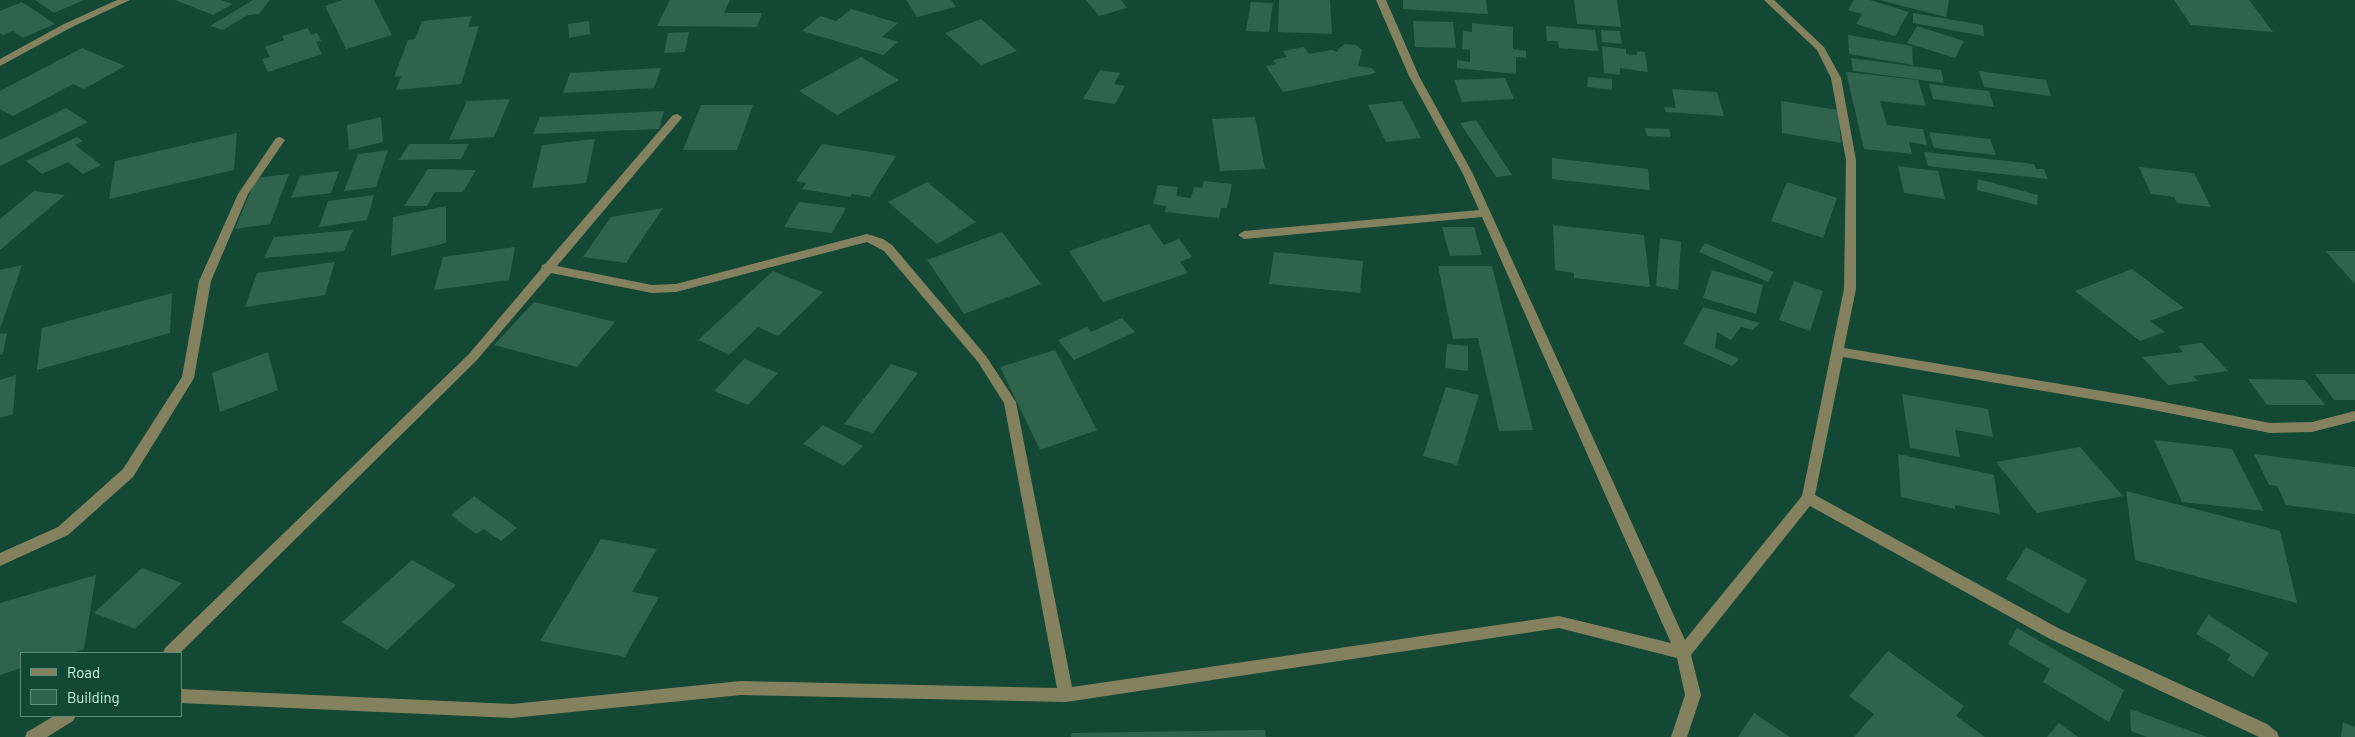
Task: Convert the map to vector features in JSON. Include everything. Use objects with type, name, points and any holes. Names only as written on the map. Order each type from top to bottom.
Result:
[{"type":"street","points":[[0,63],[67,26],[125,0]]},
{"type":"street","points":[[1381,0],[1414,76],[1468,174],[1683,653],[1693,695],[1678,737]]},
{"type":"street","points":[[1683,653],[1808,498],[1839,352],[1850,289],[1851,160],[1836,78],[1821,49],[1768,0]]},
{"type":"street","points":[[171,652],[473,357],[546,268],[676,117]]},
{"type":"street","points":[[0,560],[64,531],[128,473],[188,378],[205,281],[243,194],[280,140]]},
{"type":"street","points":[[1244,235],[1486,213]]},
{"type":"street","points":[[546,268],[652,288],[676,288],[867,238],[879,242],[888,248],[982,359],[1010,402],[1066,695]]},
{"type":"street","points":[[1839,352],[2138,402],[2270,428],[2312,427],[2355,416]]},
{"type":"street","points":[[1808,498],[2055,634],[2261,729],[2272,737]]},
{"type":"street","points":[[182,696],[512,711],[741,688],[1066,695],[1559,622],[1683,653]]},
{"type":"street","points":[[33,737],[66,717]]},
{"type":"building","points":[[35,0],[84,0],[54,13]]},
{"type":"building","points":[[175,0],[221,0],[233,4],[213,15]]},
{"type":"building","points":[[253,0],[270,0],[259,14],[248,15],[223,30],[210,26]]},
{"type":"building","points":[[343,0],[374,0],[392,35],[346,49],[325,6]]},
{"type":"building","points":[[670,0],[730,0],[724,13],[762,13],[757,27],[657,26]]},
{"type":"building","points":[[906,0],[951,0],[956,7],[917,17]]},
{"type":"building","points":[[1086,0],[1121,0],[1127,8],[1099,16]]},
{"type":"building","points":[[1279,0],[1330,0],[1332,34],[1278,32]]},
{"type":"building","points":[[1403,0],[1486,0],[1488,14],[1403,9]]},
{"type":"building","points":[[1574,0],[1617,0],[1621,27],[1577,24]]},
{"type":"building","points":[[1854,0],[1870,0],[1909,12],[1895,36],[1856,24],[1862,14],[1848,10]]},
{"type":"building","points":[[1879,0],[1949,0],[1946,17]]},
{"type":"building","points":[[2174,0],[2249,0],[2273,32],[2191,25]]},
{"type":"building","points":[[22,2],[55,24],[23,38],[13,31],[3,35],[0,33],[0,11]]},
{"type":"building","points":[[1251,2],[1273,3],[1269,32],[1246,31]]},
{"type":"building","points":[[851,9],[898,23],[882,37],[898,42],[883,55],[802,31],[820,16],[836,21]]},
{"type":"building","points":[[1913,13],[1983,25],[1984,36],[1913,23]]},
{"type":"building","points":[[472,16],[468,27],[479,26],[461,84],[396,90],[401,76],[394,77],[408,40],[415,39],[422,21]]},
{"type":"building","points":[[981,19],[1017,51],[981,65],[945,33]]},
{"type":"building","points":[[589,21],[590,34],[569,38],[568,24]]},
{"type":"building","points":[[1413,21],[1453,22],[1456,48],[1415,47]]},
{"type":"building","points":[[1472,23],[1513,27],[1513,49],[1526,51],[1526,58],[1516,57],[1516,74],[1457,68],[1457,60],[1470,62],[1470,50],[1462,49],[1463,31],[1472,32]]},
{"type":"building","points":[[1546,26],[1595,30],[1598,51],[1559,48],[1558,41],[1547,41]]},
{"type":"building","points":[[1917,26],[1964,41],[1955,58],[1907,43]]},
{"type":"building","points":[[308,28],[311,35],[317,33],[321,41],[316,42],[322,54],[268,72],[262,59],[270,57],[265,47],[284,40],[282,36]]},
{"type":"building","points":[[1601,30],[1620,31],[1622,44],[1602,42]]},
{"type":"building","points":[[689,32],[685,52],[664,53],[668,33]]},
{"type":"building","points":[[1848,35],[1912,46],[1913,65],[1849,54]]},
{"type":"building","points":[[1345,44],[1356,45],[1362,50],[1358,66],[1372,68],[1376,73],[1283,92],[1266,66],[1276,64],[1273,60],[1287,57],[1283,51],[1304,47],[1309,54],[1331,50],[1338,52],[1338,49]]},
{"type":"building","points":[[1602,46],[1626,49],[1626,54],[1637,55],[1637,51],[1645,52],[1648,72],[1620,68],[1620,75],[1604,73]]},
{"type":"building","points":[[82,48],[125,66],[84,89],[73,84],[13,116],[0,109],[0,91]]},
{"type":"building","points":[[861,57],[899,80],[837,115],[799,91]]},
{"type":"building","points":[[1851,58],[1941,70],[1944,83],[1853,71]]},
{"type":"building","points":[[661,68],[654,88],[563,93],[570,73]]},
{"type":"building","points":[[1100,70],[1120,73],[1114,84],[1125,86],[1115,104],[1083,99]]},
{"type":"building","points":[[1979,71],[2046,80],[2051,96],[1984,87]]},
{"type":"building","points":[[1846,72],[1918,80],[1926,106],[1880,101],[1887,125],[1923,129],[1927,145],[1909,142],[1912,154],[1864,149]]},
{"type":"building","points":[[1588,77],[1612,79],[1612,90],[1587,87]]},
{"type":"building","points":[[1505,78],[1514,99],[1462,102],[1454,80]]},
{"type":"building","points":[[1929,84],[1989,91],[1994,107],[1933,99]]},
{"type":"building","points":[[1672,89],[1717,92],[1724,116],[1666,112],[1664,107],[1676,108]]},
{"type":"building","points":[[510,99],[494,137],[449,140],[467,101]]},
{"type":"building","points":[[1402,101],[1421,138],[1386,142],[1368,105]]},
{"type":"building","points":[[1781,101],[1838,110],[1841,143],[1782,133]]},
{"type":"building","points":[[701,105],[753,105],[737,150],[683,150]]},
{"type":"building","points":[[66,108],[88,122],[0,166],[0,140]]},
{"type":"building","points":[[664,111],[659,129],[533,134],[540,117]]},
{"type":"building","points":[[381,117],[383,142],[349,150],[347,125]]},
{"type":"building","points":[[1255,117],[1265,169],[1220,171],[1212,119]]},
{"type":"building","points":[[1476,120],[1512,175],[1496,177],[1460,123]]},
{"type":"building","points":[[1645,128],[1669,129],[1671,137],[1647,136]]},
{"type":"building","points":[[1929,132],[1990,139],[1996,155],[1934,148]]},
{"type":"building","points":[[237,133],[234,170],[109,199],[115,161]]},
{"type":"building","points":[[77,137],[83,141],[75,145],[101,165],[83,174],[68,162],[42,174],[26,161]]},
{"type":"building","points":[[595,139],[586,183],[532,188],[542,145]]},
{"type":"building","points":[[409,144],[469,144],[461,159],[399,160]]},
{"type":"building","points":[[822,144],[896,156],[870,197],[852,194],[850,197],[802,189],[806,183],[796,181]]},
{"type":"building","points":[[388,150],[376,187],[344,191],[358,154]]},
{"type":"building","points":[[1924,152],[2034,164],[2036,169],[2044,169],[2048,179],[1928,166]]},
{"type":"building","points":[[1552,158],[1648,169],[1650,190],[1552,179]]},
{"type":"building","points":[[1898,166],[1938,171],[1945,199],[1904,193]]},
{"type":"building","points":[[2139,167],[2194,173],[2211,207],[2177,203],[2174,197],[2151,194]]},
{"type":"building","points":[[428,169],[476,170],[463,192],[435,192],[427,206],[404,206]]},
{"type":"building","points":[[339,171],[331,193],[291,198],[300,176]]},
{"type":"building","points":[[289,174],[270,224],[235,229],[256,178]]},
{"type":"building","points":[[1978,179],[2038,195],[2037,205],[1977,190]]},
{"type":"building","points":[[1204,181],[1232,184],[1227,208],[1221,208],[1219,218],[1165,212],[1166,206],[1153,204],[1158,185],[1178,187],[1176,196],[1191,198],[1194,187],[1202,188]]},
{"type":"building","points":[[927,182],[976,222],[937,244],[888,202]]},
{"type":"building","points":[[1787,182],[1837,198],[1823,238],[1771,221]]},
{"type":"building","points":[[34,191],[65,195],[0,250],[0,219]]},
{"type":"building","points":[[374,195],[367,220],[319,227],[328,201]]},
{"type":"building","points":[[799,202],[846,208],[832,233],[784,227]]},
{"type":"building","points":[[446,206],[446,243],[391,256],[393,217]]},
{"type":"building","points":[[663,208],[626,263],[583,257],[611,217]]},
{"type":"building","points":[[1149,224],[1164,245],[1179,239],[1192,257],[1180,262],[1188,273],[1103,302],[1069,251]]},
{"type":"building","points":[[1553,225],[1644,235],[1650,287],[1574,278],[1574,273],[1555,270]]},
{"type":"building","points":[[1442,227],[1474,227],[1482,255],[1450,256]]},
{"type":"building","points":[[353,230],[344,251],[264,258],[274,237]]},
{"type":"building","points":[[1002,232],[1041,284],[964,314],[927,260]]},
{"type":"building","points":[[1660,238],[1681,242],[1678,290],[1656,286]]},
{"type":"building","points":[[1705,243],[1774,272],[1768,282],[1699,252]]},
{"type":"building","points":[[515,247],[509,280],[434,290],[443,257]]},
{"type":"building","points":[[2325,251],[2355,251],[2355,284]]},
{"type":"building","points":[[1274,252],[1363,261],[1360,293],[1269,284]]},
{"type":"building","points":[[335,262],[325,295],[245,307],[257,273]]},
{"type":"building","points":[[22,265],[0,329],[0,270]]},
{"type":"building","points":[[1438,266],[1492,266],[1533,430],[1499,431],[1478,338],[1453,339]]},
{"type":"building","points":[[2132,269],[2184,308],[2150,321],[2165,332],[2140,341],[2075,291]]},
{"type":"building","points":[[1712,270],[1763,285],[1756,314],[1703,298]]},
{"type":"building","points":[[773,271],[823,292],[778,336],[758,327],[729,355],[698,340]]},
{"type":"building","points":[[1794,281],[1823,291],[1810,331],[1779,320]]},
{"type":"building","points":[[172,293],[170,333],[37,370],[42,328]]},
{"type":"building","points":[[534,302],[615,322],[577,367],[494,345]]},
{"type":"building","points":[[1703,307],[1760,323],[1752,330],[1741,327],[1731,340],[1717,332],[1715,348],[1739,359],[1732,366],[1683,344]]},
{"type":"building","points":[[1122,318],[1135,332],[1074,360],[1058,340],[1087,327],[1091,332]]},
{"type":"building","points":[[7,333],[3,354],[0,355],[0,334]]},
{"type":"building","points":[[2202,343],[2228,371],[2193,376],[2198,381],[2168,385],[2142,357],[2183,352],[2178,346]]},
{"type":"building","points":[[1447,344],[1468,346],[1468,371],[1445,368]]},
{"type":"building","points":[[1055,350],[1097,430],[1040,450],[1000,367]]},
{"type":"building","points":[[268,352],[278,390],[220,412],[212,373]]},
{"type":"building","points":[[744,359],[778,373],[748,405],[714,391]]},
{"type":"building","points":[[891,364],[918,373],[873,433],[844,424]]},
{"type":"building","points":[[2315,374],[2355,374],[2355,400],[2334,400]]},
{"type":"building","points":[[16,375],[13,414],[0,418],[0,380]]},
{"type":"building","points":[[2248,379],[2305,380],[2325,405],[2267,405]]},
{"type":"building","points":[[1446,387],[1479,395],[1457,465],[1423,456]]},
{"type":"building","points":[[1902,394],[1988,409],[1993,437],[1955,430],[1960,457],[1910,448]]},
{"type":"building","points":[[823,425],[863,446],[844,466],[803,444]]},
{"type":"building","points":[[2154,440],[2232,449],[2264,511],[2182,502]]},
{"type":"building","points":[[2080,447],[2123,496],[2037,513],[1996,462]]},
{"type":"building","points":[[1898,454],[1994,475],[2000,514],[1955,505],[1955,509],[1901,497]]},
{"type":"building","points":[[2254,454],[2355,467],[2355,514],[2286,505],[2277,486],[2269,485]]},
{"type":"building","points":[[2126,491],[2280,531],[2297,603],[2135,560]]},
{"type":"building","points":[[474,496],[517,528],[501,541],[484,529],[476,534],[451,515]]},
{"type":"building","points":[[601,539],[657,549],[632,592],[659,597],[625,657],[540,641]]},
{"type":"building","points":[[2026,547],[2087,580],[2069,614],[2006,579]]},
{"type":"building","points":[[412,560],[456,585],[387,650],[342,622]]},
{"type":"building","points":[[142,568],[182,583],[135,629],[94,613]]},
{"type":"building","points":[[96,575],[84,649],[74,652],[20,652],[20,668],[0,675],[0,603]]},
{"type":"building","points":[[2208,615],[2269,653],[2253,677],[2227,660],[2231,655],[2196,634]]},
{"type":"building","points":[[2017,628],[2124,690],[2109,722],[2043,682],[2050,669],[2008,644]]},
{"type":"building","points":[[1888,651],[1964,706],[1956,716],[1985,737],[1854,737],[1874,714],[1849,696]]},
{"type":"building","points":[[2130,709],[2207,737],[2147,737],[2131,731]]},
{"type":"building","points":[[1754,713],[1790,737],[1738,737]]},
{"type":"building","points":[[2343,722],[2355,727],[2355,737],[2341,737]]},
{"type":"building","points":[[2059,723],[2078,737],[2047,737]]},
{"type":"building","points":[[1265,730],[1266,737],[1071,737],[1072,733]]}]
